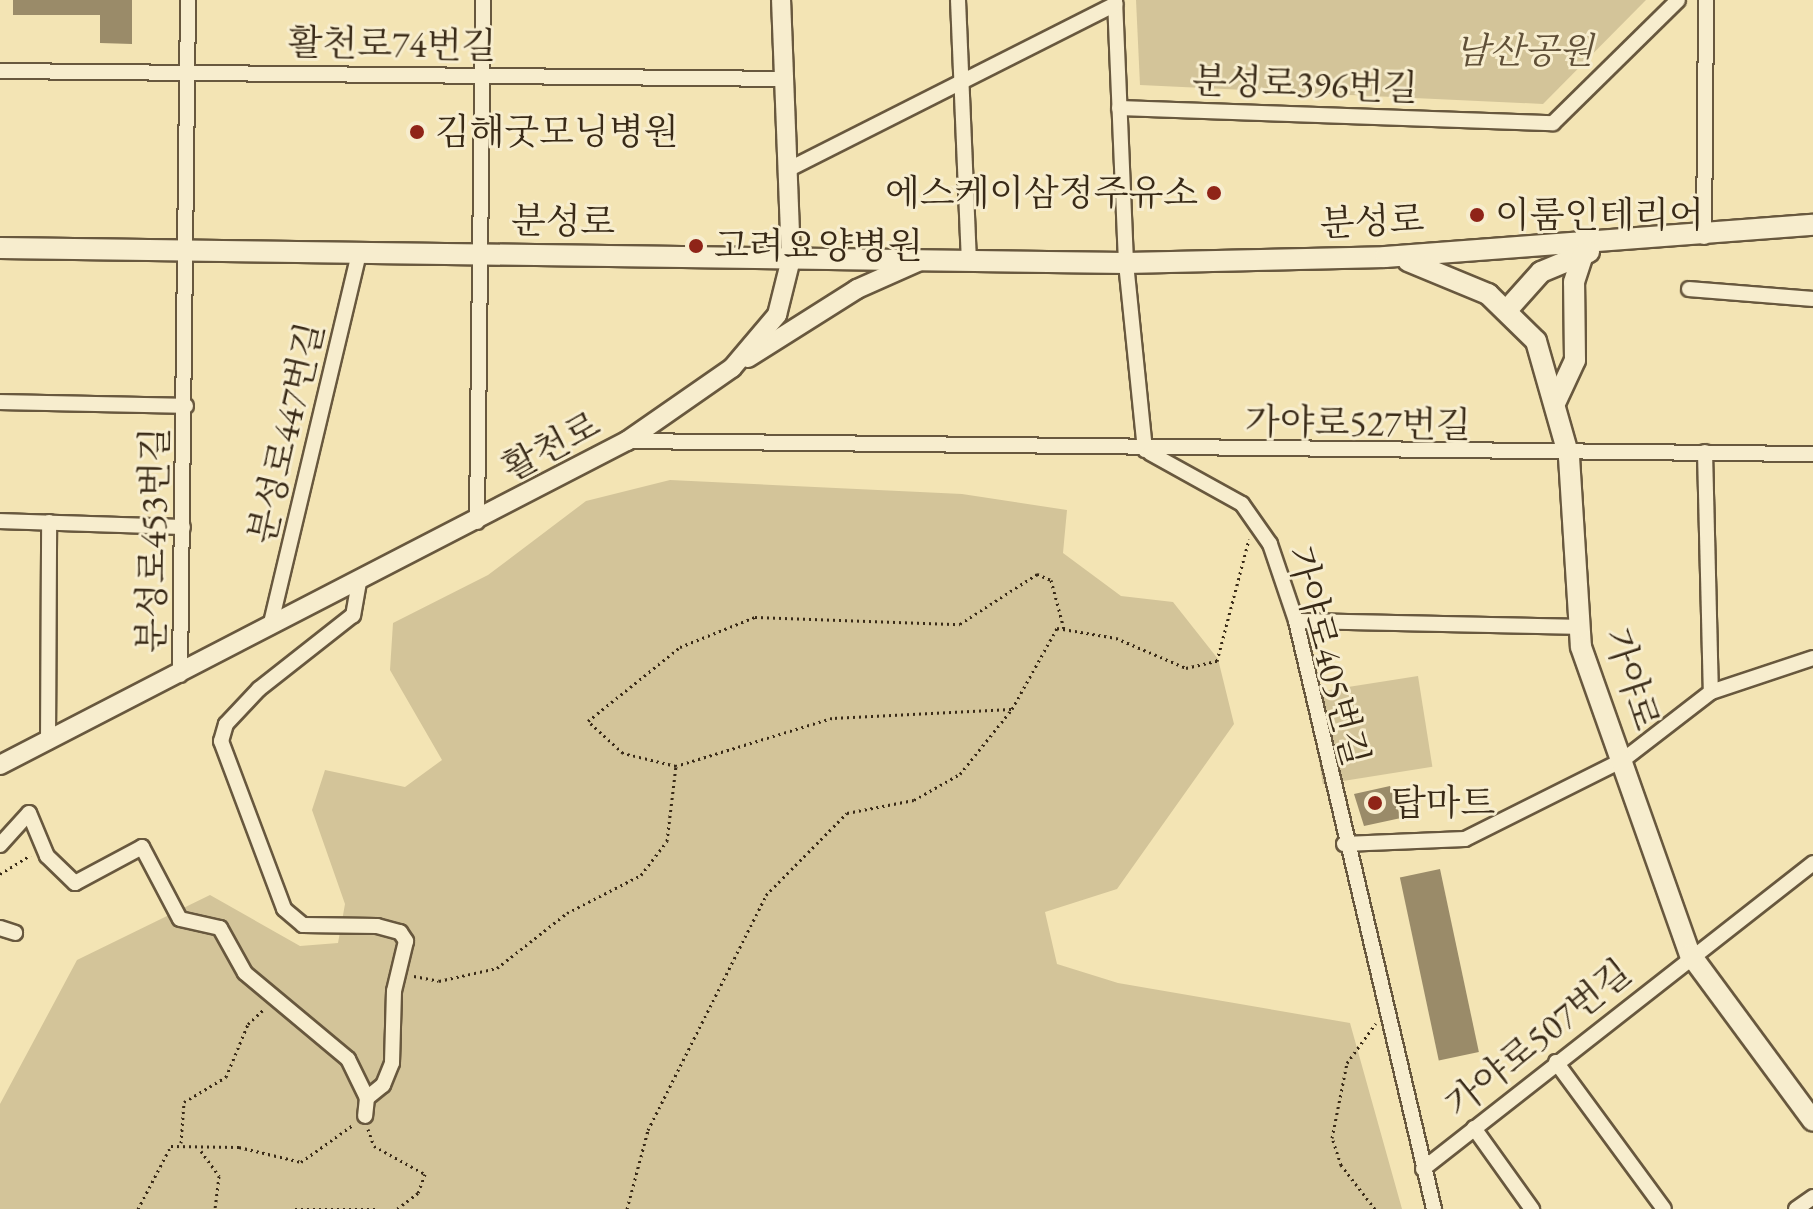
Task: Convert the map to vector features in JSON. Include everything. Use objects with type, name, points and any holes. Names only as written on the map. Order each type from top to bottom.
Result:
[{"type":"main road","name":"분성로","points":[[0,248],[1126,263],[1385,257],[1704,237],[1813,225]]},
{"type":"main road","points":[[1507,310],[1541,272],[1607,244]]},
{"type":"main road","points":[[1556,401],[1575,360],[1574,282],[1583,255]]},
{"type":"main road","name":"가야로","points":[[1385,257],[1435,266],[1507,310],[1536,341],[1556,401],[1569,457],[1578,627],[1690,954],[1813,1121]]},
{"type":"street","name":"분성로453번길","points":[[180,675],[190,250],[188,0]]},
{"type":"street","points":[[477,522],[483,0]]},
{"type":"street","name":"활천로","points":[[0,765],[477,522],[627,441],[732,368],[777,315],[791,259],[781,0]]},
{"type":"street","points":[[958,0],[969,261]]},
{"type":"street","name":"분성로396번길","points":[[1119,108],[1553,123],[1678,0]]},
{"type":"street","points":[[1704,237],[1706,0]]},
{"type":"street","points":[[787,170],[1115,2],[1126,263],[1145,450]]},
{"type":"street","name":"활천로74번길","points":[[0,71],[784,79]]},
{"type":"street","name":"분성로447번길","points":[[270,627],[359,253]]},
{"type":"street","points":[[732,368],[857,289],[921,260]]},
{"type":"street","points":[[1689,289],[1813,299]]},
{"type":"street","name":"분성로453번길","points":[[0,402],[186,406]]},
{"type":"street","name":"가야로405번길","points":[[627,441],[1145,450],[1194,472],[1255,521],[1296,621],[1384,1015],[1434,1209]]},
{"type":"street","name":"가야로527번길","points":[[1145,450],[1569,457],[1705,452],[1813,454]]},
{"type":"street","points":[[1705,452],[1711,692]]},
{"type":"street","points":[[0,521],[183,527]]},
{"type":"street","points":[[48,742],[49,522]]},
{"type":"street","points":[[359,582],[353,615],[259,689],[226,724],[221,741],[284,909],[303,925],[327,930],[400,932],[403,971],[394,991],[392,1063],[383,1085],[367,1098]]},
{"type":"street","points":[[1296,621],[1578,627]]},
{"type":"street","points":[[1344,844],[1465,839],[1623,760],[1711,692],[1813,658]]},
{"type":"street","points":[[0,845],[29,813],[47,856],[75,883],[142,847],[180,919],[220,928],[245,973],[275,999],[333,1040],[367,1098],[365,1116]]},
{"type":"street","name":"가야로507번길","points":[[1423,1169],[1690,954],[1813,863]]},
{"type":"street","points":[[0,928],[15,933]]},
{"type":"street","points":[[1556,1062],[1664,1209]]},
{"type":"street","points":[[1474,1128],[1532,1209]]},
{"type":"street","points":[[1796,1209],[1813,1197]]},
{"type":"path","points":[[627,1209],[648,1130],[766,895],[847,813],[914,800],[960,774],[1012,709],[1043,643],[1064,629],[1205,669],[1223,648],[1255,521]]},
{"type":"path","points":[[1012,709],[832,718],[676,766],[623,753],[588,721],[680,647],[721,625],[795,615],[960,624],[1037,574],[1051,580],[1064,629]]},
{"type":"path","points":[[403,971],[439,981],[497,968],[567,913],[641,875],[667,841],[676,766]]},
{"type":"path","points":[[0,874],[22,855],[47,856]]},
{"type":"path","points":[[181,1143],[184,1102],[226,1077],[248,1024],[275,999]]},
{"type":"path","points":[[1375,1209],[1341,1165],[1332,1138],[1347,1063],[1384,1015]]},
{"type":"path","points":[[181,1143],[201,1151],[239,1147],[301,1162],[365,1116],[374,1146],[425,1174],[418,1193],[397,1209]]},
{"type":"path","points":[[138,1209],[164,1154],[181,1143]]},
{"type":"path","points":[[201,1151],[219,1176],[215,1209]]},
{"type":"path","points":[[295,1209],[375,1209]]},
{"type":"green space","name":"남산공원","points":[[1136,0],[1646,0],[1543,104],[1140,85]]},
{"type":"green space","points":[[670,480],[962,494],[1067,510],[1063,553],[1121,596],[1173,602],[1218,659],[1234,724],[1117,889],[1045,912],[1057,964],[1118,983],[1350,1023],[1402,1209],[0,1209],[0,1104],[77,960],[210,895],[300,946],[338,943],[345,904],[312,810],[325,770],[405,787],[442,760],[390,670],[393,623],[488,575],[586,501]]},
{"type":"green space","points":[[1418,676],[1432,767],[1323,784],[1308,693]]},
{"type":"building","points":[[13,0],[132,0],[132,44],[100,43],[100,15],[13,15]]},
{"type":"building","points":[[1390,786],[1401,818],[1364,826],[1354,794]]},
{"type":"building","points":[[1440,869],[1479,1052],[1439,1060],[1400,878]]},
{"type":"place","name":"김해굿모닝병원","points":[[417,132]]},
{"type":"place","name":"에스케이삼정주유소","points":[[1214,193]]},
{"type":"place","name":"이룸인테리어","points":[[1477,215]]},
{"type":"place","name":"고려요양병원","points":[[696,246]]},
{"type":"place","name":"탑마트","points":[[1375,803]]}]
